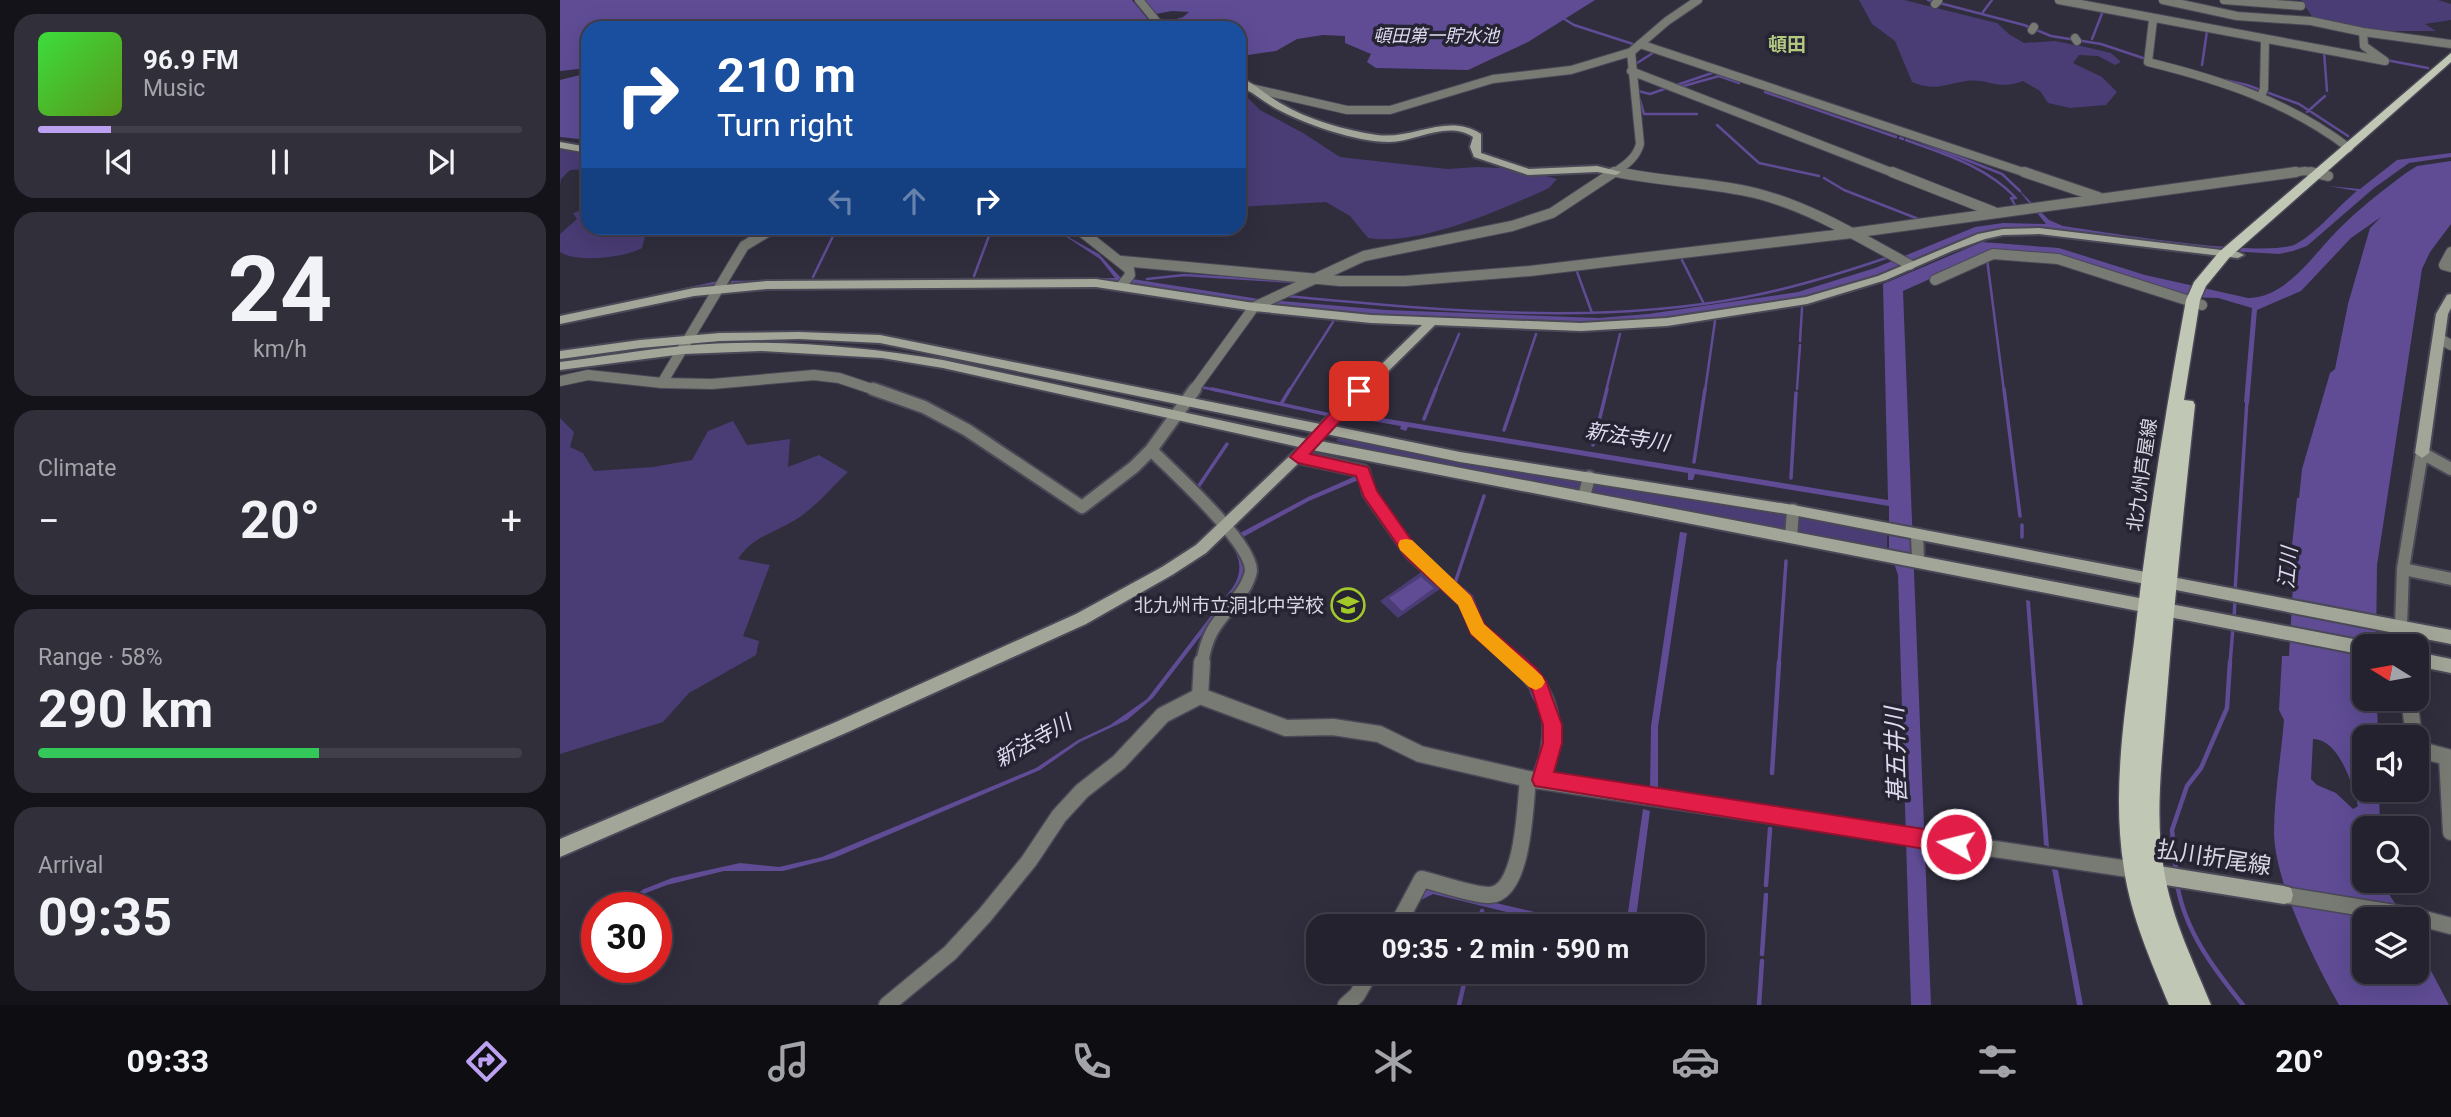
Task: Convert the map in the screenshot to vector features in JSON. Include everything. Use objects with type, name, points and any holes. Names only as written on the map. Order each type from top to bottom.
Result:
[{"type":"main road","points":[[2324,174],[2451,56]]},
{"type":"main road","points":[[2199,297],[2231,255],[2451,66]]},
{"type":"main road","name":"北九州芦屋線","points":[[2182,1005],[2163,961],[2144,872],[2150,812],[2155,607],[2187,406],[2199,297]]},
{"type":"main road","name":"北九州芦屋線","points":[[2144,872],[2199,1005]]},
{"type":"street","points":[[1139,0],[1156,21]]},
{"type":"street","points":[[1251,88],[1339,109],[1376,112],[1404,107],[1493,79],[1571,70],[1631,52],[1667,21],[1698,0]]},
{"type":"street","points":[[2059,0],[2154,20],[2385,61],[2364,46],[2363,32]]},
{"type":"street","points":[[2163,0],[2237,16],[2311,21],[2363,32],[2451,44]]},
{"type":"street","points":[[2225,0],[2299,3],[2311,21]]},
{"type":"street","points":[[2154,20],[2148,58],[2260,96],[2322,128],[2349,148]]},
{"type":"street","points":[[2260,96],[2264,89],[2265,40]]},
{"type":"street","points":[[1640,44],[2101,198]]},
{"type":"street","points":[[560,381],[588,375],[662,383],[712,384],[814,375],[839,378],[924,407],[967,430],[1082,507],[1134,467],[1151,450],[1254,307],[1313,278],[1373,254],[1512,226],[1552,213],[1616,172],[1639,152],[1640,144],[1631,52]]},
{"type":"street","points":[[1631,71],[1997,214]]},
{"type":"street","points":[[1246,85],[1283,109],[1384,139],[1401,139],[1447,129],[1466,129],[1478,136],[1475,147],[1477,155],[1517,169],[1543,173],[1580,170],[1616,172],[1648,180],[1756,193],[1817,214],[1910,265]]},
{"type":"street","points":[[560,145],[581,149]]},
{"type":"street","points":[[1122,261],[1370,283],[1427,280],[1530,271],[1852,233],[2305,171],[2324,174]]},
{"type":"street","points":[[560,320],[721,287],[1122,285],[1254,307],[1431,323],[1581,327],[1667,322],[1807,300],[1882,278],[1982,236],[2020,231],[2231,255]]},
{"type":"street","points":[[662,383],[744,246],[762,235]]},
{"type":"street","points":[[1087,235],[1122,261],[1130,275],[1122,285]]},
{"type":"street","points":[[2451,252],[2444,265],[2451,267]]},
{"type":"street","points":[[1935,280],[1993,254],[2059,259],[2199,297]]},
{"type":"street","points":[[2395,625],[2422,453],[2445,342],[2442,314],[2451,298]]},
{"type":"street","points":[[560,848],[842,727],[1081,619],[1167,571],[1201,549],[1298,457],[1431,323]]},
{"type":"street","points":[[560,355],[691,337],[785,334],[880,339],[984,358],[1460,457],[1793,510],[2451,637]]},
{"type":"street","points":[[560,366],[683,350],[761,347],[882,354],[943,364],[1308,444],[2352,646]]},
{"type":"street","points":[[1151,450],[1224,526],[1250,561],[1251,572],[1244,586],[1213,625],[1202,668],[1200,696]]},
{"type":"street","points":[[2422,453],[2451,469]]},
{"type":"street","points":[[1298,457],[1363,471],[1369,492],[1411,553],[1465,601],[1477,629],[1535,680],[1553,725],[1552,743],[1535,779],[1517,867],[1506,888],[1491,895],[1422,879],[1403,914]]},
{"type":"street","points":[[1584,497],[1589,477]]},
{"type":"street","points":[[1791,537],[1793,510]]},
{"type":"street","points":[[1917,536],[1918,560]]},
{"type":"street","points":[[2403,569],[2451,579]]},
{"type":"street","points":[[2429,661],[2451,666]]},
{"type":"street","points":[[887,1005],[950,953],[985,915],[1029,861],[1059,816],[1082,791],[1119,762],[1163,715],[1200,696],[1286,728],[1333,727],[1379,734],[1420,754],[1535,779],[1776,818],[2144,872]]},
{"type":"street","points":[[2429,753],[2449,757],[2451,832]]},
{"type":"street","name":"払川折尾線","points":[[2144,872],[2287,895]]},
{"type":"street","points":[[2287,895],[2451,926]]},
{"type":"street","points":[[1346,1005],[1363,984]]},
{"type":"shaded area","points":[[1859,0],[1904,0],[1997,23],[2024,43],[2055,41],[2111,53],[2121,62],[2115,65],[2098,56],[2079,55],[2073,63],[2102,77],[2117,92],[2106,105],[2070,108],[2048,103],[2040,91],[2023,81],[1999,85],[1967,81],[1934,87],[1912,82],[1895,41],[1872,24]]},
{"type":"shaded area","points":[[2301,0],[2438,0],[2451,4],[2451,20],[2425,24],[2436,31],[2369,31],[2313,18]]},
{"type":"shaded area","points":[[1246,96],[1260,110],[1340,157],[1447,169],[1520,169],[1557,179],[1549,188],[1508,206],[1436,232],[1411,237],[1368,238],[1350,216],[1326,202],[1246,207]]},
{"type":"shaded area","points":[[560,149],[581,153],[581,169],[570,170],[561,179],[560,186]]},
{"type":"shaded area","points":[[581,210],[581,235],[649,235],[645,236],[642,248],[613,257],[568,255],[560,252],[560,234],[577,219],[573,213]]},
{"type":"shaded area","points":[[560,418],[574,432],[570,447],[583,453],[594,471],[653,467],[692,460],[708,431],[733,421],[747,445],[790,439],[788,467],[819,455],[848,472],[809,510],[757,540],[738,559],[770,565],[743,636],[759,641],[756,655],[689,693],[663,722],[560,754]]},
{"type":"shaded area","points":[[1338,438],[1584,482],[1582,491],[1427,463],[1336,441]]},
{"type":"shaded area","points":[[1591,482],[1789,513],[1788,531],[1589,493]]},
{"type":"shaded area","points":[[1796,516],[1887,535],[1887,550],[1795,533]]},
{"type":"shaded area","points":[[1424,570],[1443,587],[1398,618],[1380,601]]},
{"type":"water","points":[[560,0],[1132,0],[1149,21],[581,21],[581,69],[560,71]]},
{"type":"water","name":"頓田第一貯水池","points":[[1144,0],[1595,0],[1528,42],[1468,70],[1376,68],[1367,62],[1371,54],[1345,43],[1345,36],[1323,35],[1297,39],[1276,51],[1246,55],[1246,21],[1170,21],[1189,12],[1156,14]]},
{"type":"water","points":[[581,75],[579,139],[560,137],[560,80]]},
{"type":"water","points":[[2451,153],[2451,157],[2409,163],[2374,188],[2307,246],[2293,251],[2279,254],[2212,250],[2009,229],[1959,240],[1859,282],[1808,296],[1661,319],[1599,324],[1376,316],[1294,309],[1112,281],[940,281],[1115,278],[1100,259],[1064,235],[1068,235],[1099,254],[1120,277],[1259,299],[1386,310],[1599,318],[1648,314],[1798,292],[1875,268],[1975,227],[2003,223],[2046,224],[2016,187],[2049,220],[2063,226],[2184,243],[2279,248],[2304,239],[2357,191],[2328,186],[2360,189],[2397,160]]},
{"type":"water","points":[[2451,161],[2451,224],[2430,252],[2422,269],[2377,565],[2376,634],[2352,634],[2352,711],[2377,711],[2378,725],[2352,725],[2352,785],[2337,755],[2322,741],[2313,739],[2311,779],[2317,785],[2336,793],[2353,809],[2358,806],[2357,802],[2379,802],[2380,816],[2352,816],[2352,893],[2388,893],[2397,907],[2352,907],[2352,984],[2429,984],[2429,967],[2449,1005],[2339,1005],[2298,922],[2281,875],[2274,833],[2284,720],[2279,710],[2282,656],[2289,656],[2293,585],[2288,583],[2302,469],[2330,373],[2335,369],[2348,304],[2370,228],[2381,217],[2351,238],[2301,291],[2257,310],[2249,404],[2244,402],[2252,308],[2218,298],[2182,297],[2059,258],[1977,258],[1903,291],[1931,1005],[1911,1005],[1898,575],[1889,548],[1889,506],[1695,474],[1693,480],[1688,480],[1688,473],[1408,427],[1406,431],[1400,429],[1401,426],[1348,417],[1351,413],[1888,500],[1883,284],[1982,242],[2059,248],[2145,275],[2248,298],[2262,296],[2274,291],[2297,274],[2352,216],[2417,166]]},
{"type":"water","points":[[1358,475],[1361,479],[1309,501],[1234,542],[1246,568],[1239,586],[1153,698],[1127,720],[1080,742],[1040,770],[834,858],[783,871],[724,871],[649,892],[640,892],[672,878],[740,863],[779,867],[822,857],[1036,768],[1078,740],[1110,725],[1147,699],[1233,587],[1239,575],[1239,563],[1227,540],[1308,497]]},
{"type":"water","points":[[1680,532],[1687,533],[1658,727],[1658,790],[1650,789],[1651,726]]},
{"type":"water","points":[[1421,577],[1434,588],[1402,611],[1389,598]]},
{"type":"water","points":[[2026,600],[2030,601],[2049,847],[2044,845]]},
{"type":"water","points":[[1643,809],[1650,811],[1637,914],[1628,914]]},
{"type":"water","points":[[2052,869],[2058,870],[2083,1005],[2077,1005]]},
{"type":"water","points":[[1431,888],[1543,914],[1515,914],[1433,894],[1421,900],[1414,914],[1409,914],[1422,891]]},
{"type":"waterway","points":[[1928,0],[2024,25],[2051,36],[2101,44],[2149,60]]},
{"type":"waterway","points":[[1983,12],[1992,0]]},
{"type":"waterway","points":[[2092,39],[2103,11]]},
{"type":"waterway","points":[[1561,17],[1574,25],[1636,45]]},
{"type":"waterway","points":[[2202,65],[2207,31]]},
{"type":"waterway","points":[[1634,65],[1656,51]]},
{"type":"waterway","points":[[2324,51],[2327,91]]},
{"type":"waterway","points":[[2386,60],[2428,68]]},
{"type":"waterway","points":[[1674,86],[1712,73]]},
{"type":"waterway","points":[[1680,87],[1719,76],[1739,83]]},
{"type":"waterway","points":[[2220,79],[2247,85],[2299,104],[2309,110]]},
{"type":"waterway","points":[[1637,87],[1638,91],[1650,94],[1667,88]]},
{"type":"waterway","points":[[1765,92],[1896,137]]},
{"type":"waterway","points":[[2309,110],[2325,96]]},
{"type":"waterway","points":[[1640,100],[1644,114],[1697,114]]},
{"type":"waterway","points":[[2309,110],[2348,136]]},
{"type":"waterway","points":[[1717,125],[1759,163],[1819,176]]},
{"type":"waterway","points":[[1906,140],[1979,170],[2016,198],[2011,198],[2016,207]]},
{"type":"waterway","points":[[1921,142],[2002,174],[2020,191]]},
{"type":"waterway","points":[[1824,178],[1844,190],[1921,220]]},
{"type":"waterway","points":[[813,277],[834,235]]},
{"type":"waterway","points":[[974,276],[989,235]]},
{"type":"waterway","points":[[1592,312],[1689,306],[1746,297],[1818,280],[1889,257]]},
{"type":"waterway","points":[[1987,259],[2004,391]]},
{"type":"waterway","points":[[1682,260],[1703,302]]},
{"type":"waterway","points":[[1576,269],[1592,312]]},
{"type":"waterway","points":[[1147,279],[1184,275],[1295,282]]},
{"type":"waterway","points":[[732,282],[945,280]]},
{"type":"waterway","points":[[607,306],[719,282]]},
{"type":"waterway","points":[[1286,296],[1458,310],[1592,312]]},
{"type":"waterway","points":[[1800,341],[1802,308]]},
{"type":"waterway","points":[[1705,391],[1715,321]]},
{"type":"waterway","points":[[1289,391],[1333,322]]},
{"type":"waterway","points":[[1435,391],[1459,334]]},
{"type":"waterway","points":[[1517,391],[1536,334]]},
{"type":"waterway","points":[[1606,391],[1620,334]]},
{"type":"waterway","points":[[1797,389],[1800,345]]},
{"type":"waterway","points":[[1201,387],[1220,391]]},
{"type":"waterway","points":[[1212,389],[1330,415]]},
{"type":"waterway","points":[[1281,404],[1290,389]]},
{"type":"waterway","points":[[1424,419],[1436,389]]},
{"type":"waterway","points":[[1504,430],[1518,389]]},
{"type":"waterway","name":"新法寺川","points":[[1593,445],[1607,389]]},
{"type":"waterway","points":[[1694,462],[1705,389]]},
{"type":"waterway","points":[[2004,389],[2020,516]]},
{"type":"waterway","points":[[1791,478],[1796,393]]},
{"type":"waterway","points":[[2235,591],[2247,400]]},
{"type":"waterway","points":[[1196,490],[1227,444]]},
{"type":"waterway","points":[[1483,625],[1471,596],[1455,583],[1484,496]]},
{"type":"waterway","points":[[2022,525],[2022,537]]},
{"type":"waterway","points":[[1779,664],[1786,561]]},
{"type":"waterway","points":[[2234,619],[2235,599]]},
{"type":"waterway","points":[[2230,664],[2233,627]]},
{"type":"waterway","points":[[1485,644],[1508,664]]},
{"type":"waterway","points":[[1772,773],[1779,662]]},
{"type":"waterway","points":[[2176,872],[2172,830],[2187,786],[2201,768],[2227,708],[2230,662]]},
{"type":"waterway","points":[[1532,692],[1536,700]]},
{"type":"waterway","points":[[1535,772],[1539,760]]},
{"type":"waterway","points":[[1766,885],[1770,829]]},
{"type":"waterway","points":[[2177,883],[2193,933],[2211,963],[2243,1005]]},
{"type":"waterway","points":[[1762,954],[1766,895]]},
{"type":"waterway","points":[[1759,1005],[1762,961]]},
{"type":"waterway","points":[[1459,1005],[1464,984]]},
{"type":"slow traffic","points":[[1406,545],[1411,553],[1465,601],[1477,629],[1530,673],[1536,682]]},
{"type":"place","name":"北九州市立洞北中学校","points":[[1348,605]]},
{"type":"district","name":"頓田","points":[[1787,44]]},
{"type":"route","points":[[1359,391],[1298,457],[1363,471],[1369,492],[1411,553],[1465,601],[1477,629],[1530,673],[1539,686],[1553,725],[1552,743],[1542,780],[1956,844]]},
{"type":"water label","name":"江川","points":[[2288,568]]},
{"type":"water label","name":"甚五井川","points":[[1896,755]]}]
